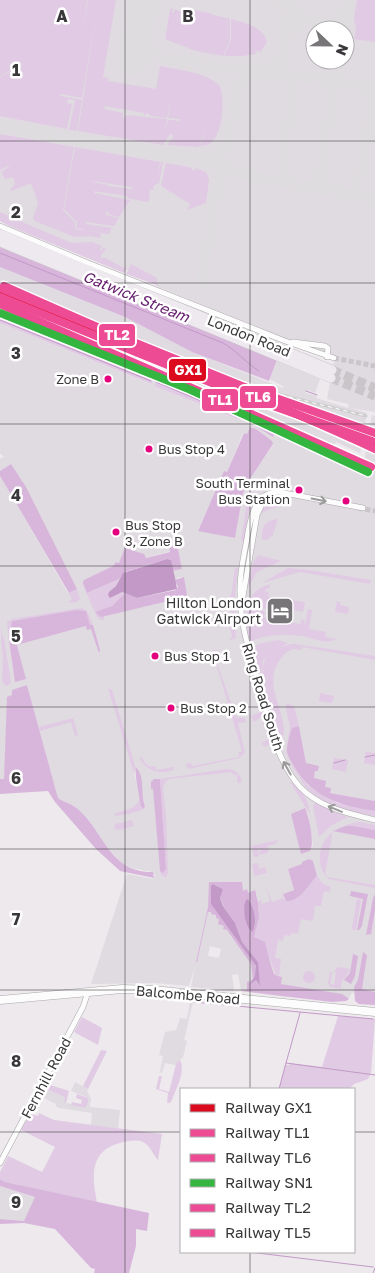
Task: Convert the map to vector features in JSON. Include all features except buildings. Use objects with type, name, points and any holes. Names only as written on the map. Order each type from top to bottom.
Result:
[{"type":"main road","name":"London Road","points":[[0,234],[332,374],[0,242]]},
{"type":"main road","name":"Balcombe Road","points":[[0,1000],[122,989],[153,990],[375,1012]]},
{"type":"street","points":[[0,226],[285,342],[334,358]]},
{"type":"street","points":[[285,342],[325,346],[328,349],[327,357]]},
{"type":"street","name":"Ring Road South","points":[[363,508],[275,492],[266,495],[258,501],[253,509],[241,575],[241,609],[245,639],[263,700],[278,749],[291,775],[308,795],[325,805],[341,812],[375,820]]},
{"type":"street","points":[[241,609],[256,523],[259,509],[264,500]]},
{"type":"street","name":"Fernhill Road","points":[[0,1163],[83,1007],[88,992]]},
{"type":"shaded area","points":[[0,0],[375,0],[375,412],[351,408],[367,413],[360,453],[336,442],[334,445],[354,454],[353,457],[364,463],[372,415],[375,416],[375,801],[330,793],[314,779],[315,770],[306,763],[299,726],[288,752],[337,803],[375,811],[375,1003],[355,997],[354,992],[349,999],[345,1000],[286,997],[241,991],[238,974],[232,975],[234,991],[191,987],[195,966],[189,986],[155,983],[91,984],[127,874],[153,879],[155,876],[153,872],[132,868],[123,864],[110,851],[77,809],[58,798],[27,685],[12,695],[4,779],[0,779],[0,476],[68,593],[77,589],[11,464],[0,471],[0,459],[4,457],[0,453],[0,323],[150,384],[153,379],[71,346],[72,344],[63,341],[64,339],[36,332],[0,317],[0,267],[125,317],[192,352],[283,388],[270,379],[277,361],[320,379],[315,393],[307,390],[306,393],[348,408],[349,404],[327,399],[335,356],[324,354],[156,286],[157,283],[0,215]],"holes":[[[188,380],[221,393],[217,404],[239,413],[236,419],[154,386],[157,381],[183,391],[185,386],[180,384],[181,381],[186,382]],[[250,422],[278,426],[273,437]],[[250,428],[256,429],[273,445],[243,493],[235,538],[198,530],[224,472],[227,472],[243,433],[247,434]],[[279,429],[305,433],[302,442]],[[178,549],[182,569],[173,571],[167,559],[87,593],[84,581],[113,566],[116,562],[119,563],[143,554],[145,558]],[[183,577],[181,598],[101,616],[97,614],[115,604],[126,593],[177,584],[177,578]],[[86,611],[90,625],[17,645],[26,679],[15,681],[9,641]],[[139,771],[142,780],[144,809],[141,807],[140,794],[134,773]],[[304,808],[308,814],[313,846],[310,851],[301,854],[292,814]],[[313,862],[317,876],[284,899],[283,894],[294,890],[288,869]],[[209,904],[216,915],[208,911],[196,962]],[[210,946],[221,949],[219,958],[208,956]]]},
{"type":"shaded area","points":[[0,0],[87,0],[82,35],[88,0],[116,0],[103,77],[108,78],[108,81],[156,89],[160,66],[192,72],[214,81],[220,86],[222,92],[222,116],[215,138],[211,143],[200,146],[210,114],[199,147],[167,145],[174,136],[170,134],[163,145],[78,131],[98,4],[82,98],[61,94],[60,96],[82,100],[77,131],[69,130],[75,100],[68,99],[67,103],[72,104],[67,129],[0,116],[0,77],[43,54],[0,76]],"holes":[[[172,94],[168,118],[180,119],[178,122],[168,120],[164,136],[167,119],[126,115],[123,118],[123,113],[104,109],[105,106],[144,113],[144,116],[147,113],[151,116],[167,118]]]},
{"type":"shaded area","points":[[357,0],[375,0],[375,42],[355,39],[354,18]]},
{"type":"shaded area","points":[[171,8],[174,13],[174,9],[182,12],[185,8],[230,19],[230,40],[223,56],[196,51],[165,39]]},
{"type":"shaded area","points":[[231,19],[253,26],[262,32],[267,42],[260,53],[255,51],[256,54],[224,56],[231,40]]},
{"type":"shaded area","points":[[0,134],[74,147],[63,210],[75,222],[75,229],[101,233],[100,238],[91,236],[75,237],[35,221],[33,218],[38,203],[31,183],[11,191],[10,189],[15,184],[13,177],[5,179],[1,172],[10,165],[0,170]]},
{"type":"shaded area","points":[[75,147],[160,162],[157,181],[161,162],[163,162],[159,184],[153,186],[153,190],[150,189],[149,201],[147,202],[127,198],[127,196],[94,191],[94,193],[130,200],[119,217],[106,212],[106,215],[119,218],[114,226],[86,222],[86,224],[112,228],[109,234],[76,228],[77,222],[64,209]],"holes":[[[92,181],[132,187],[132,189],[108,186]]]},
{"type":"shaded area","points":[[166,163],[189,167],[194,171],[195,168],[206,172],[209,180],[206,203],[187,210],[190,204],[161,186]]},
{"type":"shaded area","points":[[0,212],[11,217],[14,216],[20,221],[72,243],[92,242],[102,246],[101,251],[104,247],[106,249],[101,255],[102,259],[103,257],[127,268],[124,273],[9,226],[0,221]]},
{"type":"shaded area","points":[[0,247],[277,360],[269,381],[192,352],[125,317],[0,267]]},
{"type":"shaded area","points":[[131,264],[157,278],[157,285],[126,274]]},
{"type":"shaded area","points":[[0,317],[55,338],[56,335],[65,338],[64,341],[72,344],[71,347],[152,379],[151,384],[0,323]]},
{"type":"shaded area","points":[[166,370],[171,372],[169,378],[185,386],[183,391],[239,413],[237,419],[154,386],[157,381],[169,385],[170,381],[163,377]]},
{"type":"shaded area","points":[[253,415],[278,426],[273,437],[249,422]]},
{"type":"shaded area","points":[[286,425],[305,433],[302,442],[279,429]]},
{"type":"shaded area","points":[[250,427],[256,429],[272,441],[273,444],[243,493],[235,538],[198,531],[224,471],[227,472],[244,433],[247,434]]},
{"type":"shaded area","points":[[315,435],[323,443],[337,450],[335,455],[310,445]]},
{"type":"shaded area","points":[[11,464],[26,487],[77,589],[69,593],[0,476],[0,471]]},
{"type":"shaded area","points":[[278,498],[279,507],[260,514],[267,503]]},
{"type":"shaded area","points":[[247,501],[253,501],[249,511],[244,541],[241,540]]},
{"type":"shaded area","points":[[278,519],[273,535],[267,540],[262,540],[264,525],[269,521]]},
{"type":"shaded area","points":[[174,546],[178,549],[182,569],[172,571],[171,560],[167,559],[125,572],[119,579],[87,593],[84,580],[113,566],[116,562],[119,563],[125,548],[144,554],[146,558],[170,552],[169,547]]},
{"type":"shaded area","points":[[258,555],[281,561],[257,572],[247,589],[253,562]]},
{"type":"shaded area","points":[[167,559],[171,560],[177,589],[137,598],[122,592],[110,598],[108,595],[116,586],[123,573]]},
{"type":"shaded area","points":[[235,568],[238,568],[235,597],[228,597],[231,595]]},
{"type":"shaded area","points":[[288,568],[371,580],[370,584],[300,572],[262,583]]},
{"type":"shaded area","points":[[184,577],[187,595],[181,598],[101,617],[95,612],[112,606],[125,593],[137,598],[176,590],[178,587],[175,580]]},
{"type":"shaded area","points":[[119,579],[116,586],[109,592],[111,598],[120,592],[125,593],[112,606],[95,612],[101,616],[152,605],[104,616],[104,620],[101,620],[97,617],[82,583],[84,581],[88,593]]},
{"type":"shaded area","points":[[270,584],[269,589],[265,591],[269,592],[268,597],[305,602],[303,612],[267,605],[266,609],[262,611],[265,612],[264,617],[300,624],[302,619],[305,624],[308,609],[312,610],[309,629],[326,632],[325,637],[337,639],[324,641],[302,636],[282,635],[262,637],[250,642],[247,624],[249,602],[257,591]]},
{"type":"shaded area","points":[[77,589],[80,599],[77,602],[70,603],[69,601],[72,600],[69,593]]},
{"type":"shaded area","points":[[235,601],[236,637],[230,640],[232,637],[228,620],[234,618],[230,608],[224,610],[223,606],[226,602]]},
{"type":"shaded area","points":[[337,601],[340,602],[340,605],[349,607],[348,614],[335,612]]},
{"type":"shaded area","points":[[82,608],[87,611],[93,625],[90,625],[86,611],[82,610],[15,620],[11,625],[9,641],[7,622],[12,619]]},
{"type":"shaded area","points":[[77,610],[86,611],[90,625],[93,625],[100,650],[99,653],[91,629],[87,630],[86,626],[17,645],[26,679],[15,682],[9,641],[12,621]]},
{"type":"shaded area","points":[[0,629],[4,639],[11,682],[6,686],[2,682],[3,658]]},
{"type":"shaded area","points":[[278,640],[288,643],[275,650],[263,660],[262,679],[254,654],[254,647],[258,644]]},
{"type":"shaded area","points":[[295,644],[375,656],[375,660],[302,647],[301,650],[294,649],[285,654],[275,669],[273,678],[283,721],[284,730],[281,746],[266,692],[263,671],[264,663],[268,655],[276,649]]},
{"type":"shaded area","points":[[212,650],[220,650],[213,652],[236,717],[245,718],[247,722],[238,723],[245,753],[239,758],[189,769],[185,764],[191,763],[192,766],[239,757],[239,752],[242,751]]},
{"type":"shaded area","points":[[27,685],[58,798],[73,806],[85,816],[116,858],[138,870],[153,872],[154,878],[120,871],[96,849],[55,802],[48,791],[0,794],[0,779],[4,779],[7,697],[12,695],[12,690]]},
{"type":"shaded area","points":[[108,688],[112,690],[135,766],[139,771],[137,769],[134,770],[134,773]]},
{"type":"shaded area","points":[[320,693],[334,696],[332,703],[319,701]]},
{"type":"shaded area","points":[[286,703],[294,706],[299,726],[292,728],[288,752],[300,776],[308,786],[337,803],[375,811],[375,816],[343,810],[322,801],[306,788],[286,752],[290,726]]},
{"type":"shaded area","points":[[260,705],[266,720],[270,743],[266,747],[261,744],[268,739],[261,717],[254,722],[251,716],[261,712]]},
{"type":"shaded area","points":[[73,718],[78,735],[75,736],[71,722],[40,731],[39,727]]},
{"type":"shaded area","points":[[299,726],[306,763],[319,766],[318,771],[315,771],[314,778],[326,781],[325,787],[331,788],[330,793],[375,801],[375,811],[330,799],[320,794],[303,779],[288,756],[287,751],[292,728]]},
{"type":"shaded area","points":[[366,752],[375,753],[375,765],[364,763]]},
{"type":"shaded area","points":[[142,757],[147,765],[155,766],[157,770],[173,767],[174,770],[154,771],[142,762],[139,758]]},
{"type":"shaded area","points":[[334,758],[348,760],[346,772],[332,769]]},
{"type":"shaded area","points":[[136,768],[142,780],[144,809],[141,807],[136,781]]},
{"type":"shaded area","points":[[227,769],[238,774],[242,781],[240,782],[241,787],[239,782],[237,783],[237,775],[233,775],[232,772],[169,779],[165,783],[163,789],[166,814],[168,873],[166,877],[162,876],[160,871],[163,873],[166,869],[160,779]]},
{"type":"shaded area","points":[[154,779],[160,779],[166,869],[163,873],[160,871],[153,789],[151,789],[151,782]]},
{"type":"shaded area","points":[[290,782],[304,795],[310,814]]},
{"type":"shaded area","points":[[140,797],[141,808],[144,809],[115,816],[115,813],[134,807]]},
{"type":"shaded area","points":[[315,803],[348,817],[332,825],[319,837],[313,806]]},
{"type":"shaded area","points":[[305,808],[310,823],[312,842],[310,851],[301,854],[291,814]]},
{"type":"shaded area","points":[[132,820],[134,826],[120,830],[114,829],[115,824]]},
{"type":"shaded area","points":[[360,822],[375,825],[375,830],[351,826],[336,830],[352,823]]},
{"type":"shaded area","points":[[346,826],[375,830],[375,839],[333,831]]},
{"type":"shaded area","points":[[333,832],[325,874],[327,877],[325,875],[323,871],[320,861],[322,845]]},
{"type":"shaded area","points":[[278,840],[275,844],[268,846],[269,851],[267,853],[260,855],[260,849],[258,851],[259,856],[254,857],[251,846]]},
{"type":"shaded area","points":[[309,859],[313,861],[317,876],[300,896],[291,901],[286,901],[283,894],[294,890],[288,869],[302,864],[302,862]]},
{"type":"shaded area","points":[[258,863],[259,869],[265,867],[267,873],[254,876],[252,864]]},
{"type":"shaded area","points":[[317,876],[323,884],[331,887],[330,892],[324,891],[321,906],[315,906],[313,921],[301,919],[298,934],[284,935],[283,941],[278,940],[275,958],[281,959],[279,976],[276,975],[265,942],[254,937],[259,920],[258,902],[261,900],[262,904],[270,901],[265,884],[272,902],[283,898],[279,881],[284,899],[287,901],[300,895]]},
{"type":"shaded area","points":[[327,877],[375,885],[375,888],[329,879]]},
{"type":"shaded area","points":[[209,882],[242,882],[243,891],[247,889],[248,893],[255,890],[259,918],[254,937],[265,942],[274,974],[282,977],[281,984],[342,994],[349,999],[332,1002],[241,991],[247,990],[247,982],[253,979],[251,964],[227,930],[223,929],[224,926],[218,924],[219,919],[216,918],[216,915],[211,914],[211,912],[208,912],[196,962],[208,907]],"holes":[[[214,884],[223,889],[220,897],[224,907],[235,923],[242,942],[258,962],[259,985],[256,980],[250,985],[249,982],[256,974],[254,962],[211,904]],[[246,900],[254,916],[255,927],[250,931],[244,912]]]},
{"type":"shaded area","points":[[213,884],[223,889],[220,898],[223,906],[235,923],[242,942],[258,962],[260,986],[256,980],[248,986],[255,976],[256,966],[211,904],[211,886]]},
{"type":"shaded area","points":[[351,891],[368,894],[362,926],[359,930],[357,930],[363,899],[350,896]]},
{"type":"shaded area","points":[[375,894],[375,910],[371,934],[366,935],[373,898]]},
{"type":"shaded area","points":[[248,899],[254,916],[255,925],[252,932],[246,922],[244,912],[246,900]]},
{"type":"shaded area","points":[[357,899],[361,900],[356,930],[353,930],[352,928]]},
{"type":"shaded area","points":[[363,952],[367,955],[362,989],[375,992],[375,1005],[359,1004],[355,1001],[354,987],[358,980]]},
{"type":"shaded area","points":[[353,954],[358,956],[355,976],[351,984],[344,980],[350,973]]},
{"type":"shaded area","points":[[338,967],[350,969],[342,983],[341,989],[330,987],[328,983],[330,972],[332,972],[330,984],[334,985],[336,973],[334,972]]},
{"type":"shaded area","points":[[307,971],[311,971],[315,977],[311,983],[307,983],[303,979],[303,975]]},
{"type":"shaded area","points":[[190,1002],[193,1002],[184,1040],[187,1041],[183,1057],[176,1065],[165,1063],[162,1073],[160,1072],[163,1056],[159,1055],[165,1032],[176,1030],[180,1018],[187,1019]]},
{"type":"shaded area","points":[[338,1016],[375,1019],[371,1073],[368,1079],[354,1084],[350,1088],[279,1088],[285,1065],[290,1063],[322,1067]]},
{"type":"shaded area","points":[[82,1017],[102,1028],[98,1045],[74,1032]]},
{"type":"shaded area","points":[[101,1050],[107,1051],[88,1089],[83,1086]]},
{"type":"shaded area","points":[[180,1060],[182,1070],[180,1080],[172,1100],[170,1103],[167,1103],[168,1093],[156,1089],[159,1076],[162,1076],[159,1089],[169,1092],[176,1064]]},
{"type":"shaded area","points":[[52,1072],[47,1084],[69,1091],[66,1103],[64,1102],[65,1097],[46,1089],[44,1093],[42,1091]]},
{"type":"shaded area","points":[[75,1082],[88,1089],[87,1091],[91,1099],[90,1107],[120,1110],[118,1129],[91,1125],[92,1113],[59,1108],[56,1104],[40,1096],[46,1089],[65,1097],[64,1102],[84,1108],[88,1103],[87,1097],[71,1091]]},
{"type":"shaded area","points":[[77,1094],[88,1098],[85,1108],[71,1105],[72,1102],[81,1104],[82,1100],[76,1098]]},
{"type":"shaded area","points":[[39,1113],[54,1120],[162,1134],[158,1160],[148,1145],[141,1141],[135,1140],[110,1147],[103,1152],[95,1166],[94,1184],[97,1203],[5,1182],[0,1179],[0,1172],[8,1156],[42,1172],[55,1147],[21,1130],[30,1114],[38,1116]]},
{"type":"shaded area","points":[[0,1179],[5,1182],[149,1213],[147,1231],[136,1229],[136,1246],[129,1273],[94,1273],[95,1269],[91,1268],[55,1229],[24,1223],[0,1224],[0,1219],[24,1221],[35,1197],[0,1186]]},
{"type":"shaded area","points":[[0,1186],[36,1197],[24,1221],[0,1219]]},
{"type":"waterway","name":"Gatwick Stream","points":[[0,253],[223,343],[259,371]]},
{"type":"waterway","points":[[0,320],[151,381]]},
{"type":"waterway","points":[[156,382],[213,406]]},
{"type":"waterway","name":"Gatwick Stream","points":[[306,391],[317,395]]},
{"type":"waterway","points":[[365,757],[375,755]]},
{"type":"waterway","points":[[334,763],[345,760]]},
{"type":"waterway","points":[[194,1002],[373,1019]]},
{"type":"waterway","points":[[286,1063],[300,1013]]},
{"type":"waterway","points":[[279,1088],[286,1063],[375,1075]]},
{"type":"waterway","points":[[257,1253],[373,1267]]},
{"type":"waterway","points":[[373,1273],[375,1268]]},
{"type":"taxiway","points":[[278,0],[302,16]]},
{"type":"taxiway","points":[[291,0],[282,54],[293,94],[281,166],[283,176],[292,183]]},
{"type":"taxiway","points":[[334,20],[342,14],[349,0]]},
{"type":"taxiway","points":[[346,20],[348,7]]},
{"type":"taxiway","points":[[141,17],[143,41],[150,50],[161,57],[280,77],[304,77],[375,88]]},
{"type":"taxiway","points":[[285,38],[294,27],[305,22]]},
{"type":"taxiway","points":[[228,146],[235,104],[241,83],[251,74],[275,62],[282,49]]},
{"type":"taxiway","points":[[333,190],[323,183],[320,172],[337,70]]},
{"type":"taxiway","points":[[360,87],[368,91],[372,102],[358,187],[359,192],[363,196]]},
{"type":"taxiway","points":[[0,126],[201,160],[211,159],[223,151],[230,137]]},
{"type":"taxiway","points":[[201,285],[224,159]]},
{"type":"taxiway","points":[[203,161],[241,174],[375,199]]},
{"type":"runway","points":[[134,60],[144,0]]},
{"type":"tunnel","points":[[334,358],[375,366]]},
{"type":"tunnel","points":[[332,370],[375,388]]},
{"type":"tunnel","points":[[331,378],[375,396]]},
{"type":"tunnel","points":[[358,508],[375,511]]},
{"type":"railway","points":[[258,389],[366,416]]},
{"type":"rail line","name":"TL6","points":[[4,286],[375,449]]},
{"type":"rail line","name":"TL2","points":[[0,288],[242,386],[375,433]]},
{"type":"rail line","name":"GX1","points":[[0,294],[375,446]]},
{"type":"rail line","name":"TL5","points":[[0,297],[239,394],[372,441]]},
{"type":"rail line","name":"TL1","points":[[0,304],[371,467]]},
{"type":"rail line","name":"SN1","points":[[0,313],[191,390],[368,472]]},
{"type":"place","name":"Zone B","points":[[108,379]]},
{"type":"place","name":"Bus Stop 4","points":[[149,449]]},
{"type":"place","name":"South Terminal Bus Station","points":[[299,490]]},
{"type":"place","name":"Bus Stop 3, Zone B","points":[[116,532]]},
{"type":"place","name":"Hilton London Gatwick Airport","points":[[280,611]]},
{"type":"place","name":"Bus Stop 1","points":[[155,656]]},
{"type":"place","name":"Bus Stop 2","points":[[171,708]]}]
